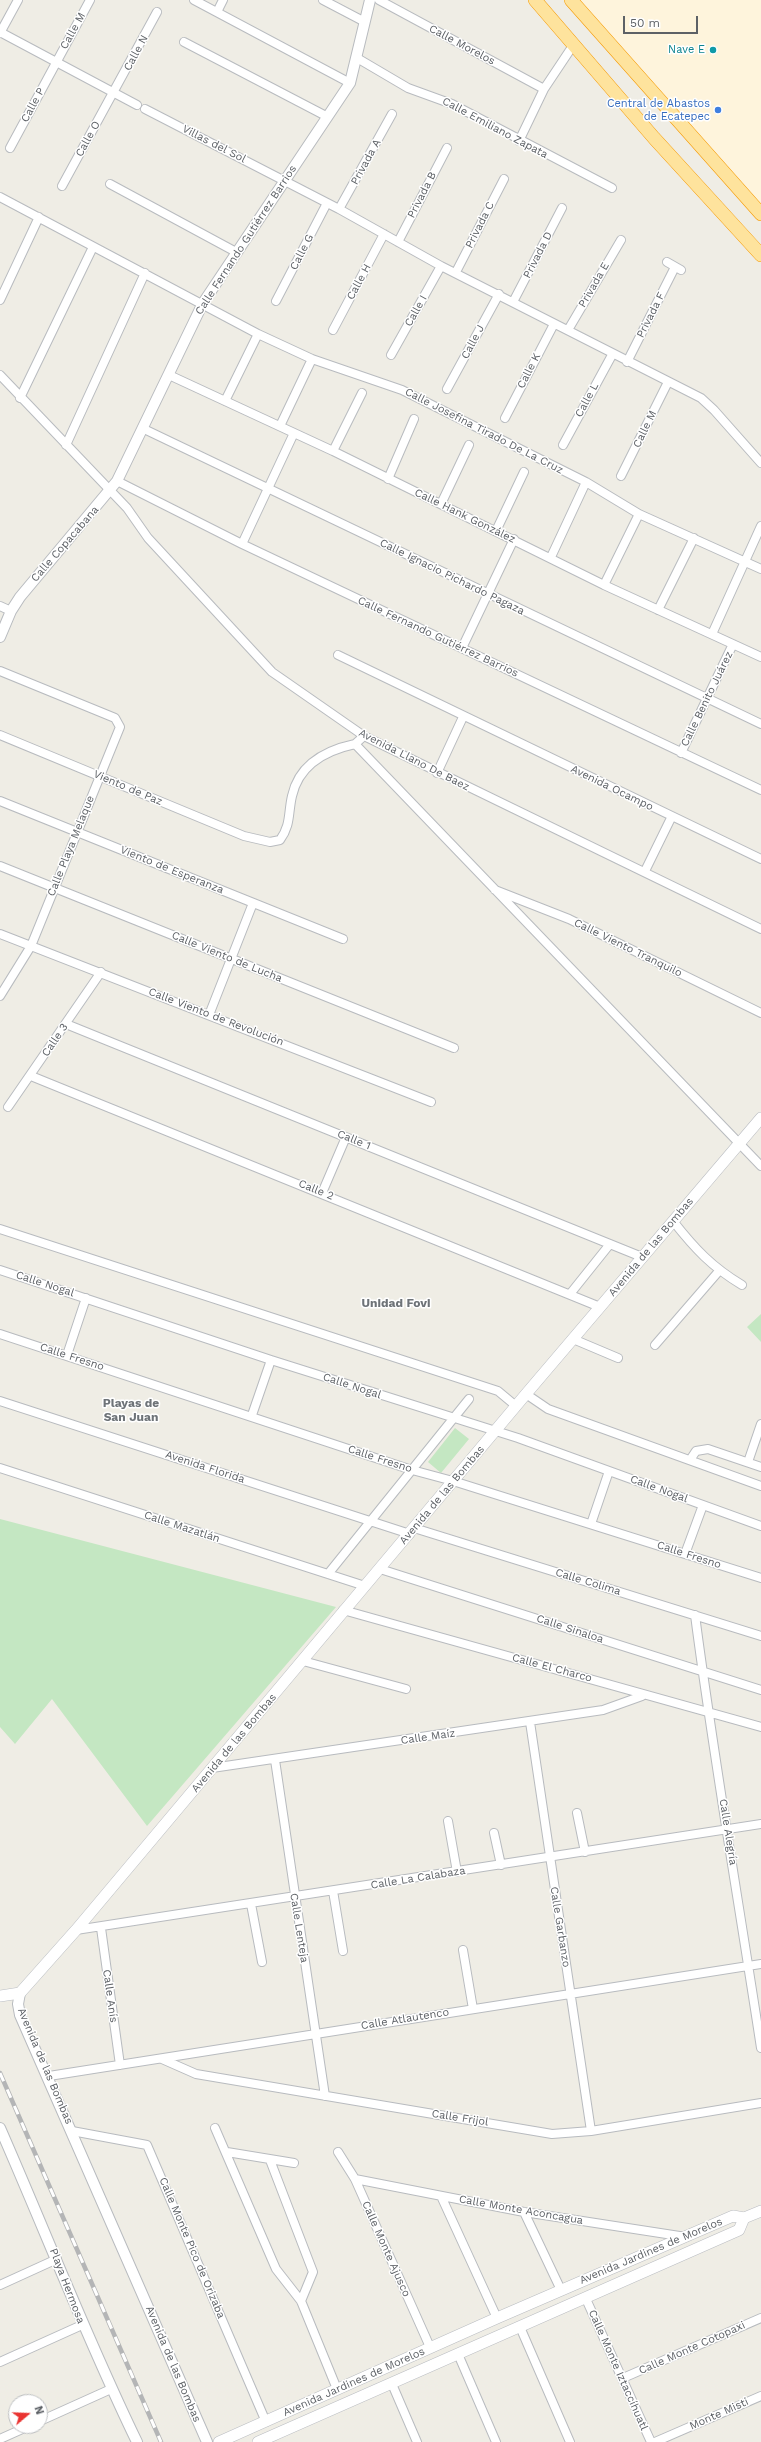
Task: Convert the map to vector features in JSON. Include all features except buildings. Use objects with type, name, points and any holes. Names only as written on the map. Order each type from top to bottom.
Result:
[{"type":"highway","points":[[535,0],[654,138],[761,255]]},
{"type":"highway","points":[[571,0],[761,214]]},
{"type":"main road","name":"Avenida de las Bombas","points":[[20,1993],[76,1930],[303,1661],[343,1610],[380,1569],[600,1306],[739,1143],[757,1128],[761,1118]]},
{"type":"main road","points":[[0,1996],[20,1993]]},
{"type":"main road","points":[[744,2218],[761,2211]]},
{"type":"main road","name":"Avenida Jardines de Morelos","points":[[219,2442],[430,2347],[733,2216],[744,2218],[739,2230],[586,2299],[258,2442]]},
{"type":"main road","points":[[484,2324],[491,2340]]},
{"type":"street","points":[[0,32],[18,0]]},
{"type":"street","name":"Calle M","points":[[56,62],[90,0]]},
{"type":"street","points":[[194,0],[350,83]]},
{"type":"street","points":[[217,12],[223,0]]},
{"type":"street","points":[[323,0],[365,22]]},
{"type":"street","name":"Calle Fernando Gutiérrez Barrios","points":[[110,491],[117,481],[144,429],[203,303],[326,116],[350,83],[370,0]]},
{"type":"street","name":"Calle Morelos","points":[[379,0],[544,89]]},
{"type":"street","name":"Calle N","points":[[114,93],[157,12]]},
{"type":"street","name":"Villas del Sol","points":[[0,32],[114,93],[340,209],[441,266],[499,294],[707,403],[761,463]]},
{"type":"street","points":[[184,42],[326,116]]},
{"type":"street","points":[[519,141],[544,89],[574,44]]},
{"type":"street","name":"Calle Emiliano Zapata","points":[[357,58],[408,88],[452,104],[519,141],[612,188]]},
{"type":"street","name":"Calle P","points":[[10,148],[56,62]]},
{"type":"street","name":"Calle O","points":[[62,186],[114,93]]},
{"type":"street","name":"Privada A","points":[[340,209],[392,114]]},
{"type":"street","name":"Privada B","points":[[398,242],[447,148]]},
{"type":"street","name":"Privada C","points":[[456,272],[504,179]]},
{"type":"street","points":[[110,184],[236,252]]},
{"type":"street","name":"Calle Josefina Tirado De La Cruz","points":[[0,197],[93,247],[203,303],[258,334],[312,359],[402,390],[586,482],[639,514],[761,569]]},
{"type":"street","name":"Calle G","points":[[276,301],[327,203]]},
{"type":"street","name":"Privada D","points":[[514,302],[562,208]]},
{"type":"street","points":[[0,300],[39,217]]},
{"type":"street","name":"Calle H","points":[[333,330],[384,234]]},
{"type":"street","name":"Privada E","points":[[568,330],[621,240]]},
{"type":"street","points":[[20,398],[93,247]]},
{"type":"street","name":"Privada F","points":[[627,362],[678,269],[667,262]]},
{"type":"street","name":"Calle I","points":[[392,355],[441,266]]},
{"type":"street","points":[[66,445],[145,273]]},
{"type":"street","name":"Calle J","points":[[447,389],[499,294]]},
{"type":"street","name":"Calle K","points":[[505,418],[554,324]]},
{"type":"street","points":[[225,401],[258,334]]},
{"type":"street","name":"Calle L","points":[[563,445],[612,354]]},
{"type":"street","points":[[280,426],[312,359]]},
{"type":"street","name":"Calle Hank González","points":[[168,375],[333,451],[551,557],[604,585],[761,657]]},
{"type":"street","name":"Avenida Llano De Baez","points":[[0,376],[127,508],[148,538],[272,672],[364,736],[436,773],[645,871],[761,929]]},
{"type":"street","name":"Calle M","points":[[621,476],[668,382]]},
{"type":"street","points":[[333,451],[362,393]]},
{"type":"street","points":[[388,479],[414,419]]},
{"type":"street","name":"Calle Ignacio Pichardo Pagaza","points":[[144,429],[761,724]]},
{"type":"street","points":[[242,544],[294,433]]},
{"type":"street","points":[[441,504],[469,445]]},
{"type":"street","points":[[496,531],[524,472]]},
{"type":"street","name":"Calle Fernando Gutiérrez Barrios","points":[[117,481],[242,544],[761,790]]},
{"type":"street","points":[[551,557],[586,482]]},
{"type":"street","name":"Calle Copacabana","points":[[0,637],[11,611],[20,597],[110,491]]},
{"type":"street","points":[[604,585],[639,514]]},
{"type":"street","points":[[712,634],[761,526]]},
{"type":"street","points":[[658,610],[694,538]]},
{"type":"street","points":[[462,648],[514,539]]},
{"type":"street","points":[[0,606],[11,611]]},
{"type":"street","name":"Calle Benito Juárez","points":[[681,753],[733,644]]},
{"type":"street","name":"Avenida Ocampo","points":[[338,656],[761,859]]},
{"type":"street","name":"Calle Playa Melaque","points":[[0,671],[115,718],[119,724],[120,732],[100,776],[31,946],[0,996]]},
{"type":"street","points":[[436,773],[464,717]]},
{"type":"street","name":"Viento de Paz","points":[[0,735],[257,841],[270,842],[280,840],[287,830],[292,794],[302,773],[318,756],[336,748],[356,744]]},
{"type":"street","points":[[364,736],[356,744],[492,889],[761,1166]]},
{"type":"street","name":"Viento de Esperanza","points":[[0,801],[343,939]]},
{"type":"street","points":[[645,871],[672,816]]},
{"type":"street","name":"Calle Viento de Lucha","points":[[0,866],[454,1048]]},
{"type":"street","name":"Calle Viento Tranquilo","points":[[492,889],[569,920],[761,1013]]},
{"type":"street","points":[[209,1015],[253,903]]},
{"type":"street","name":"Calle Viento de Revolución","points":[[0,934],[101,972],[431,1102]]},
{"type":"street","name":"Calle 3","points":[[8,1107],[31,1076],[101,972]]},
{"type":"street","name":"Calle 1","points":[[66,1024],[642,1258]]},
{"type":"street","name":"Calle 2","points":[[31,1076],[600,1306]]},
{"type":"street","points":[[322,1193],[346,1137]]},
{"type":"street","points":[[673,1221],[698,1253],[719,1271],[742,1285]]},
{"type":"street","points":[[0,1229],[498,1392],[516,1406]]},
{"type":"street","points":[[570,1294],[610,1244]]},
{"type":"street","name":"Calle Nogal","points":[[0,1270],[271,1360],[495,1432],[609,1471],[761,1526]]},
{"type":"street","points":[[655,1345],[719,1271]]},
{"type":"street","points":[[67,1355],[86,1298]]},
{"type":"street","name":"Calle Fresno","points":[[0,1334],[252,1415],[412,1470],[453,1481],[761,1578]]},
{"type":"street","points":[[573,1339],[618,1358]]},
{"type":"street","points":[[252,1415],[271,1360]]},
{"type":"street","points":[[526,1394],[548,1409],[761,1486]]},
{"type":"street","points":[[328,1574],[469,1399]]},
{"type":"street","name":"Avenida Florida","points":[[0,1401],[371,1520],[412,1531]]},
{"type":"street","points":[[748,1462],[761,1424]]},
{"type":"street","points":[[690,1460],[696,1451],[702,1448],[748,1462],[761,1468]]},
{"type":"street","name":"Calle Mazatlán","points":[[0,1468],[364,1586]]},
{"type":"street","points":[[591,1524],[609,1471]]},
{"type":"street","points":[[685,1554],[703,1505]]},
{"type":"street","name":"Calle Colima","points":[[412,1531],[761,1636]]},
{"type":"street","name":"Calle Sinaloa","points":[[380,1569],[761,1690]]},
{"type":"street","name":"Calle El Charco","points":[[343,1610],[601,1681],[642,1696],[761,1727]]},
{"type":"street","name":"Calle Alegría","points":[[695,1615],[707,1712],[728,1830],[761,2048]]},
{"type":"street","points":[[303,1661],[406,1689]]},
{"type":"street","name":"Calle Maíz","points":[[212,1768],[275,1760],[603,1710],[642,1696]]},
{"type":"street","name":"Calle Garbanzo","points":[[530,1722],[549,1858],[591,2131]]},
{"type":"street","name":"Calle Lenteja","points":[[275,1760],[294,1897],[325,2096]]},
{"type":"street","points":[[577,1813],[585,1852]]},
{"type":"street","points":[[448,1821],[457,1872]]},
{"type":"street","name":"Calle La Calabaza","points":[[76,1930],[101,1928],[761,1824]]},
{"type":"street","points":[[494,1833],[500,1865]]},
{"type":"street","points":[[333,1891],[342,1951]]},
{"type":"street","points":[[252,1904],[262,1962]]},
{"type":"street","name":"Calle Anís","points":[[101,1928],[120,2065]]},
{"type":"street","points":[[463,1950],[473,2008]]},
{"type":"street","name":"Calle Atlautenco","points":[[48,2076],[473,2008],[761,1964]]},
{"type":"street","name":"Avenida de las Bombas","points":[[20,1993],[18,2004],[20,2015],[207,2442]]},
{"type":"street","name":"Calle Frijol","points":[[162,2058],[196,2074],[552,2134],[591,2131],[761,2103]]},
{"type":"street","name":"Playa Hermosa","points":[[0,2128],[57,2259],[82,2325],[137,2442]]},
{"type":"street","points":[[215,2128],[227,2152],[276,2269],[300,2301],[337,2389]]},
{"type":"street","name":"Calle Monte Pico de Orizaba","points":[[72,2131],[147,2145],[266,2422]]},
{"type":"street","points":[[227,2152],[294,2163]]},
{"type":"street","name":"Calle Monte Ajusco","points":[[338,2152],[355,2179],[430,2347]]},
{"type":"street","points":[[270,2160],[313,2272],[300,2301]]},
{"type":"street","name":"Calle Monte Aconcagua","points":[[355,2179],[524,2212],[687,2237]]},
{"type":"street","points":[[441,2196],[497,2318]]},
{"type":"street","points":[[524,2212],[561,2290]]},
{"type":"street","points":[[0,2285],[57,2259]]},
{"type":"street","name":"Calle Monte Iztaccíhuatl","points":[[586,2299],[651,2442]]},
{"type":"street","name":"Calle Monte Cotopaxi","points":[[623,2378],[761,2318]]},
{"type":"street","points":[[0,2362],[82,2325]]},
{"type":"street","points":[[520,2327],[570,2442]]},
{"type":"street","points":[[458,2354],[496,2442]]},
{"type":"street","points":[[392,2384],[417,2442]]},
{"type":"street","points":[[48,2417],[111,2389]]},
{"type":"street","name":"Monte Misti","points":[[655,2442],[761,2396]]},
{"type":"street","points":[[0,2439],[11,2434]]},
{"type":"shaded area","name":"Central de Abastos de Ecatepec","points":[[579,0],[761,0],[761,210]]},
{"type":"green space","points":[[761,1314],[761,1342],[747,1327]]},
{"type":"green space","points":[[455,1428],[469,1439],[441,1473],[428,1462]]},
{"type":"green space","points":[[0,1519],[336,1607],[147,1826],[52,1699],[15,1744],[0,1727]]},
{"type":"railway","points":[[0,2073],[161,2442]]},
{"type":"place","name":"Nave E","points":[[713,50]]},
{"type":"place","name":"Central de Abastos de Ecatepec","points":[[718,110]]},
{"type":"district","name":"Unidad Fovi","points":[[396,1303]]},
{"type":"district","name":"Playas de San Juan","points":[[131,1410]]}]
